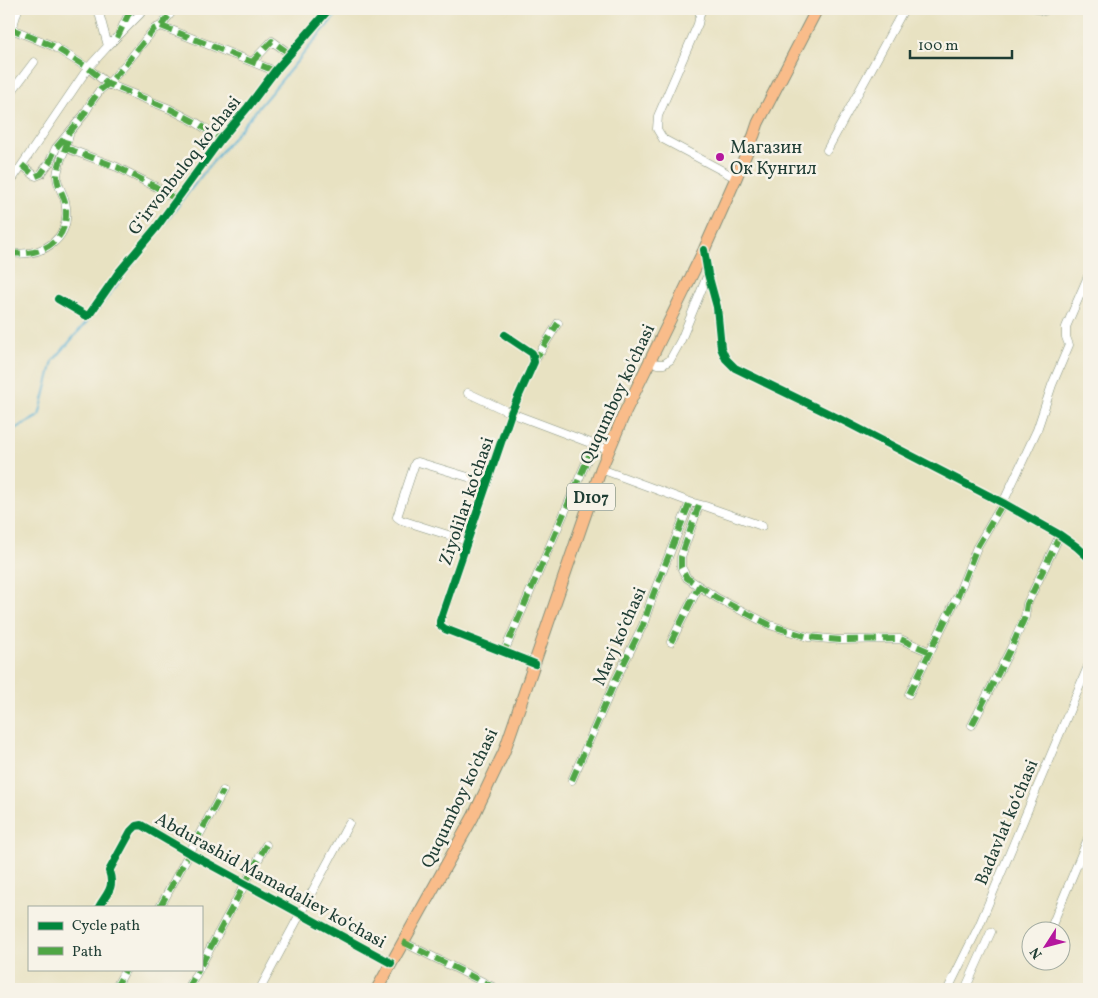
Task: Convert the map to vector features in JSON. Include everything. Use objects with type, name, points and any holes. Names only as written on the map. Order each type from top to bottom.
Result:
[{"type":"main road","name":"Ququmboy ko'chasi","points":[[377,989],[473,817],[504,752],[601,469],[624,412],[704,250],[758,123],[817,9]]},
{"type":"street","points":[[10,29],[18,9]]},
{"type":"street","points":[[98,9],[108,46]]},
{"type":"street","points":[[116,38],[131,9]]},
{"type":"street","points":[[9,184],[88,68],[144,9]]},
{"type":"street","points":[[22,165],[36,176],[41,174],[56,148],[84,116],[100,90],[126,64],[154,29],[161,26],[174,9]]},
{"type":"street","name":"Gʻirvonbuloq koʻchasi","points":[[58,299],[87,316],[90,315],[119,272],[178,200],[221,139],[327,9]]},
{"type":"street","points":[[701,9],[698,24],[658,116],[657,129],[663,139],[736,178]]},
{"type":"street","points":[[827,150],[904,9]]},
{"type":"street","points":[[1038,9],[1044,12],[1047,9]]},
{"type":"street","points":[[161,26],[275,71]]},
{"type":"street","name":"Gʻirvonbuloq koʻchasi","points":[[10,29],[54,46],[88,68],[108,84],[197,122],[221,139]]},
{"type":"street","points":[[252,62],[272,41],[290,54]]},
{"type":"street","points":[[9,95],[34,62]]},
{"type":"street","points":[[9,253],[27,253],[47,247],[57,240],[64,228],[67,215],[65,200],[58,185],[57,175],[69,134]]},
{"type":"street","name":"Gʻirvonbuloq koʻchasi","points":[[66,148],[116,167],[178,200]]},
{"type":"street","points":[[704,250],[717,307],[721,348],[726,359],[735,368],[846,422],[1003,503],[1060,535],[1088,555]]},
{"type":"street","points":[[651,360],[657,364],[664,364],[670,360],[685,341],[708,274]]},
{"type":"street","points":[[909,694],[958,595],[977,546],[1003,503],[1037,430],[1052,385],[1069,345],[1066,337],[1066,327],[1089,274]]},
{"type":"street","name":"Ziyolilar koʻchasi","points":[[504,652],[445,629],[441,627],[440,621],[511,413],[534,362],[558,323]]},
{"type":"street","points":[[505,335],[532,353],[534,362]]},
{"type":"street","points":[[468,393],[511,413],[609,450]]},
{"type":"street","points":[[535,664],[504,652],[594,444]]},
{"type":"street","points":[[467,542],[397,517],[415,463],[418,462],[488,483]]},
{"type":"street","points":[[601,469],[762,526]]},
{"type":"street","name":"Mavj koʻchasi","points":[[572,780],[615,681],[644,625],[653,595],[690,502]]},
{"type":"street","points":[[699,505],[681,557],[684,573],[687,578],[698,586],[717,598],[770,625],[808,637],[840,640],[900,639],[930,652]]},
{"type":"street","points":[[972,725],[1012,646],[1025,617],[1027,604],[1060,535]]},
{"type":"street","points":[[671,642],[698,586]]},
{"type":"street","name":"Badavlat koʻchasi","points":[[948,989],[979,926],[1089,664]]},
{"type":"street","points":[[161,906],[223,791]]},
{"type":"street","points":[[260,989],[349,823]]},
{"type":"street","name":"Abdurashid Mamadaliev koʻchasi","points":[[100,906],[110,888],[112,879],[109,871],[131,831],[136,826],[141,826],[391,963]]},
{"type":"street","points":[[1054,920],[1089,836]]},
{"type":"street","points":[[202,963],[266,845]]},
{"type":"street","points":[[968,989],[967,985],[991,932]]},
{"type":"street","points":[[404,942],[497,989]]},
{"type":"street","points":[[115,989],[125,970]]},
{"type":"street","points":[[188,989],[198,970]]},
{"type":"waterway","points":[[98,309],[206,170],[341,9]]},
{"type":"waterway","points":[[9,432],[39,416],[53,361],[90,318]]},
{"type":"marked path","points":[[117,38],[131,9]]},
{"type":"marked path","points":[[22,165],[36,176],[41,174],[56,148],[83,116],[100,90],[126,64],[154,29],[161,26],[174,9]]},
{"type":"marked path","points":[[1038,9],[1044,11],[1047,9]]},
{"type":"marked path","points":[[161,26],[275,71]]},
{"type":"marked path","points":[[9,28],[53,46],[88,68],[108,84],[170,109],[197,123],[221,139]]},
{"type":"marked path","points":[[252,62],[272,41],[290,54]]},
{"type":"marked path","points":[[9,253],[21,254],[44,249],[59,236],[64,227],[66,215],[65,202],[57,176],[69,136]]},
{"type":"marked path","points":[[66,148],[117,167],[177,200]]},
{"type":"marked path","points":[[534,362],[558,323]]},
{"type":"marked path","points":[[500,650],[504,652],[594,444]]},
{"type":"marked path","points":[[572,780],[615,681],[643,625],[690,502]]},
{"type":"marked path","points":[[909,694],[958,595],[977,547],[1003,503]]},
{"type":"marked path","points":[[699,505],[681,557],[681,567],[687,578],[717,598],[770,625],[808,637],[840,640],[900,639],[930,652]]},
{"type":"marked path","points":[[972,725],[1012,646],[1025,617],[1027,604],[1060,535]]},
{"type":"marked path","points":[[671,642],[699,586]]},
{"type":"marked path","points":[[161,906],[223,791]]},
{"type":"marked path","points":[[202,963],[266,845]]},
{"type":"marked path","points":[[403,942],[497,989]]},
{"type":"marked path","points":[[115,989],[125,970]]},
{"type":"marked path","points":[[188,989],[198,970]]},
{"type":"cycle path","points":[[58,299],[87,316],[89,315],[119,272],[156,228],[221,139],[275,71],[329,9]]},
{"type":"cycle path","points":[[704,250],[717,307],[721,348],[726,359],[735,368],[846,422],[1003,503],[1060,535],[1089,558]]},
{"type":"cycle path","points":[[505,335],[532,353],[534,362],[511,413],[440,625],[445,629],[535,664]]},
{"type":"cycle path","points":[[100,906],[111,886],[109,871],[131,831],[136,826],[141,825],[391,963]]},
{"type":"place","name":"Магазин Ок Кунгил","points":[[720,157]]}]
